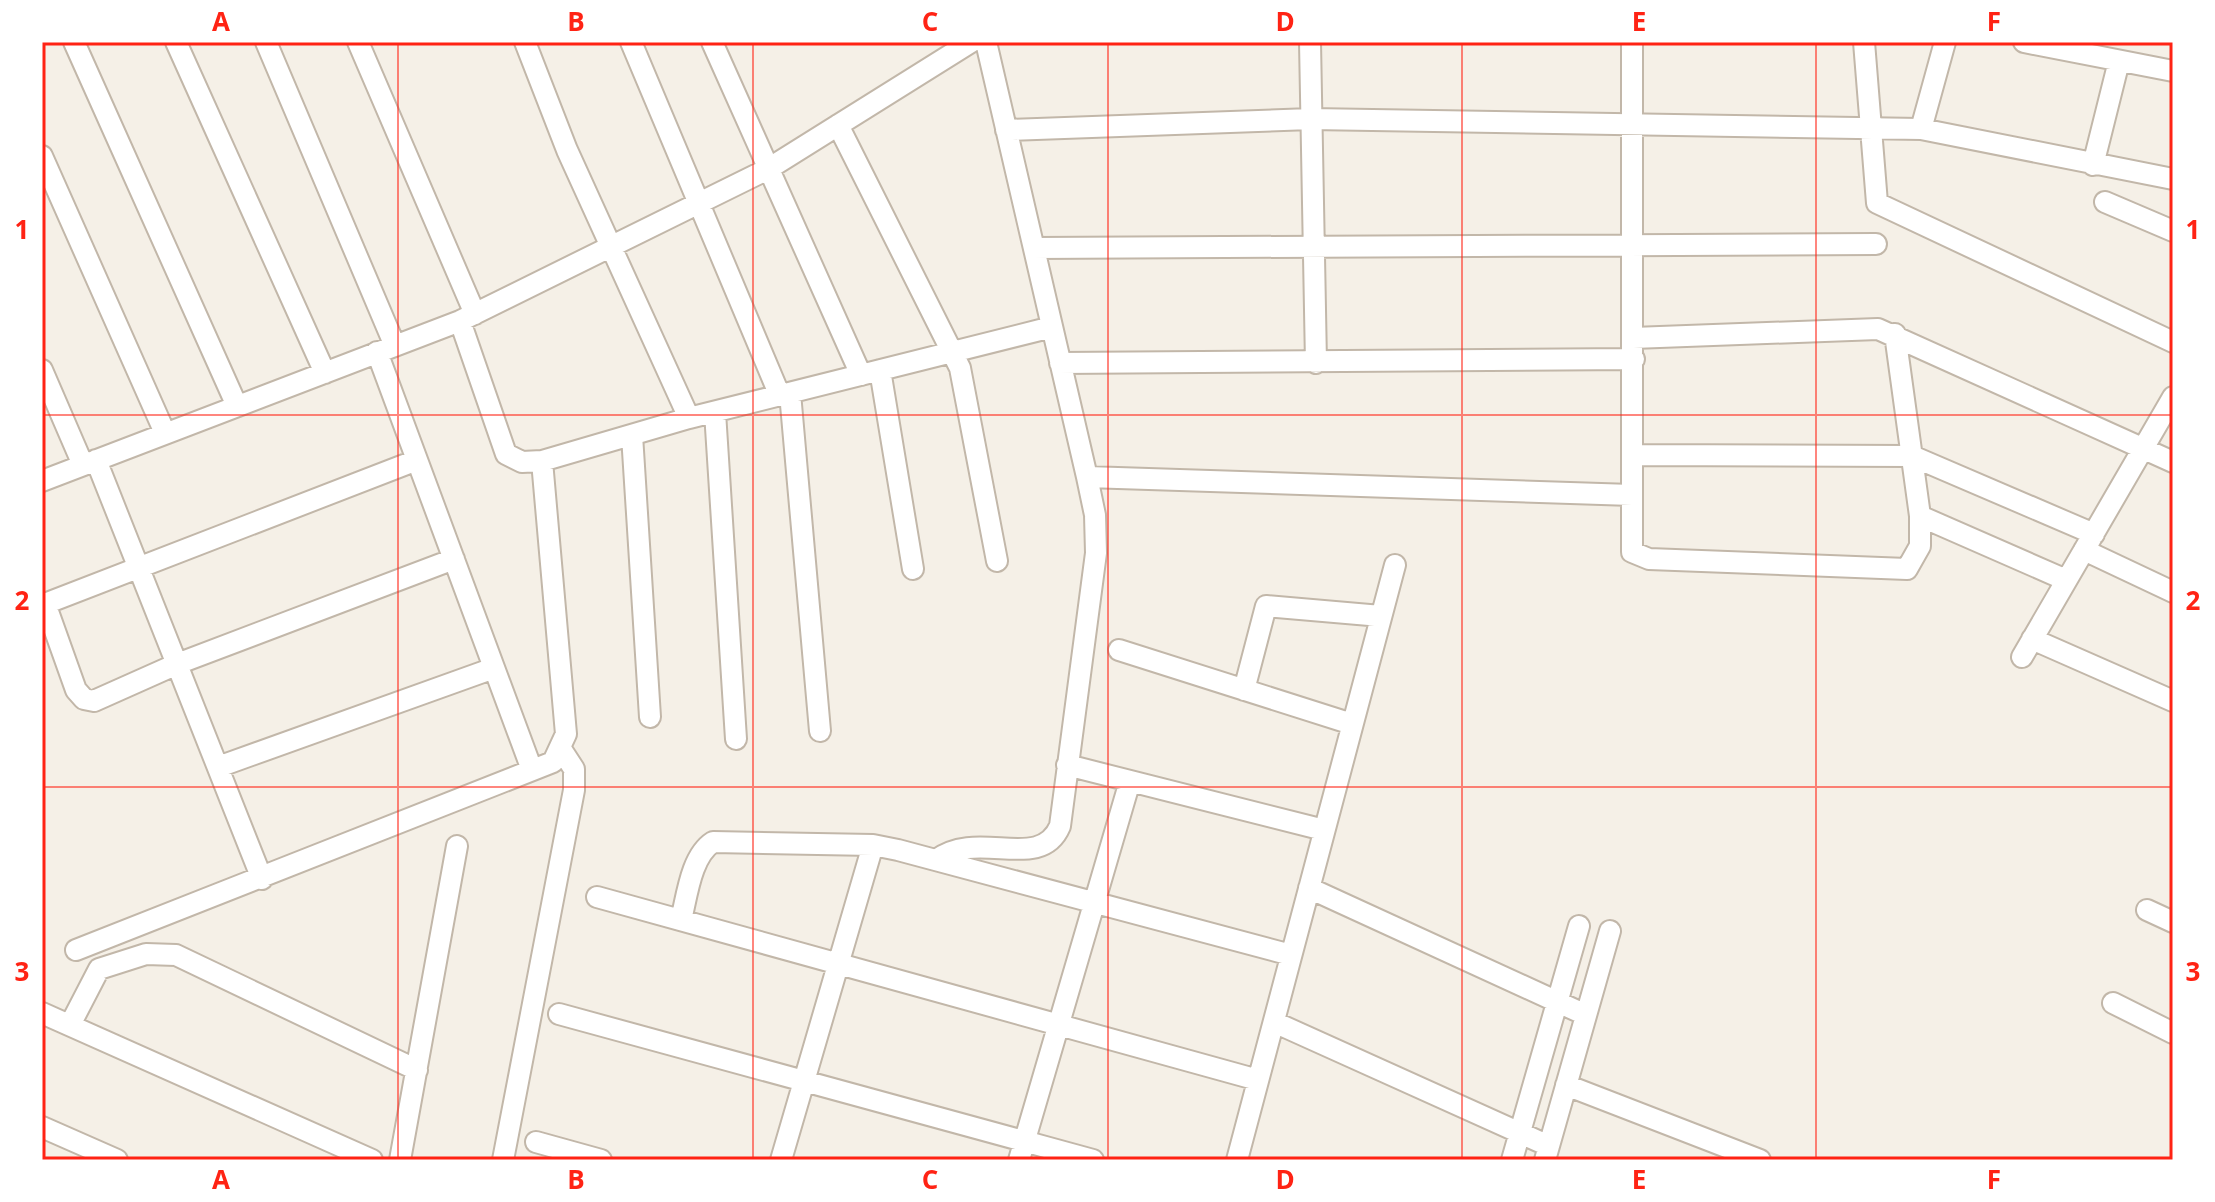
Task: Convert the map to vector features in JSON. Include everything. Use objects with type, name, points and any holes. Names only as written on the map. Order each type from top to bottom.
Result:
[{"type":"street","points":[[74,42],[237,406]]},
{"type":"street","points":[[176,42],[325,373]]},
{"type":"street","points":[[266,42],[386,349],[417,460],[532,770]]},
{"type":"street","points":[[358,42],[467,317],[506,454],[522,462],[542,461],[689,418],[1052,327]]},
{"type":"street","points":[[525,42],[567,150],[689,418]]},
{"type":"street","points":[[631,42],[699,205],[785,394],[820,731]]},
{"type":"street","points":[[712,42],[768,169],[871,372],[913,569]]},
{"type":"street","points":[[42,481],[467,317],[768,169],[971,42]]},
{"type":"street","points":[[936,860],[963,846],[1032,849],[1046,845],[1060,826],[1096,553],[1095,515],[1087,477],[986,42]]},
{"type":"street","points":[[1310,42],[1316,363]]},
{"type":"street","points":[[1632,42],[1632,552],[1649,559],[1907,569],[1920,546],[1920,516],[1895,334]]},
{"type":"street","points":[[1864,42],[1877,203],[1886,210],[2173,342]]},
{"type":"street","points":[[1921,129],[1945,42]]},
{"type":"street","points":[[2024,42],[2173,71]]},
{"type":"street","points":[[2093,165],[2119,61]]},
{"type":"street","points":[[1006,130],[1311,119],[1921,129],[2173,179]]},
{"type":"street","points":[[838,125],[952,351],[966,386],[997,561]]},
{"type":"street","points":[[42,156],[165,433]]},
{"type":"street","points":[[2105,202],[2173,231]]},
{"type":"street","points":[[1034,248],[1876,244]]},
{"type":"street","points":[[1060,363],[1316,363],[1634,348],[1878,329],[1895,334],[2173,462]]},
{"type":"street","points":[[42,370],[138,567],[262,879]]},
{"type":"street","points":[[2173,397],[2027,648],[2173,701]]},
{"type":"street","points":[[715,412],[736,739]]},
{"type":"street","points":[[632,435],[650,717]]},
{"type":"street","points":[[1633,455],[1912,456],[2089,542],[2173,592]]},
{"type":"street","points":[[417,460],[44,604],[76,690],[84,699],[105,698],[177,664],[454,559]]},
{"type":"street","points":[[76,950],[553,762],[566,734],[542,461]]},
{"type":"street","points":[[1087,477],[1632,495]]},
{"type":"street","points":[[1920,516],[2066,580]]},
{"type":"street","points":[[1239,1159],[1395,565]]},
{"type":"street","points":[[1244,690],[1266,606],[1381,616]]},
{"type":"street","points":[[1119,650],[1352,724]]},
{"type":"street","points":[[218,767],[494,668]]},
{"type":"street","points":[[503,1160],[574,790],[574,769],[561,749]]},
{"type":"street","points":[[1067,765],[1324,830]]},
{"type":"street","points":[[1022,1151],[1130,781]]},
{"type":"street","points":[[681,920],[697,862],[704,848],[713,842],[873,845],[1291,955]]},
{"type":"street","points":[[781,1160],[873,845]]},
{"type":"street","points":[[400,1160],[457,846]]},
{"type":"street","points":[[1309,888],[1586,1015]]},
{"type":"street","points":[[597,897],[1258,1080]]},
{"type":"street","points":[[2147,910],[2173,922]]},
{"type":"street","points":[[1512,1160],[1579,926]]},
{"type":"street","points":[[1274,1022],[1520,1133],[1547,1153],[1610,931]]},
{"type":"street","points":[[70,1025],[99,969],[162,952],[176,955],[417,1070]]},
{"type":"street","points":[[2113,1003],[2173,1033]]},
{"type":"street","points":[[42,1013],[372,1160]]},
{"type":"street","points":[[559,1014],[804,1081],[1022,1151],[1093,1160]]},
{"type":"street","points":[[1566,1085],[1760,1160]]},
{"type":"street","points":[[42,1127],[117,1160]]},
{"type":"street","points":[[536,1142],[601,1160]]}]
